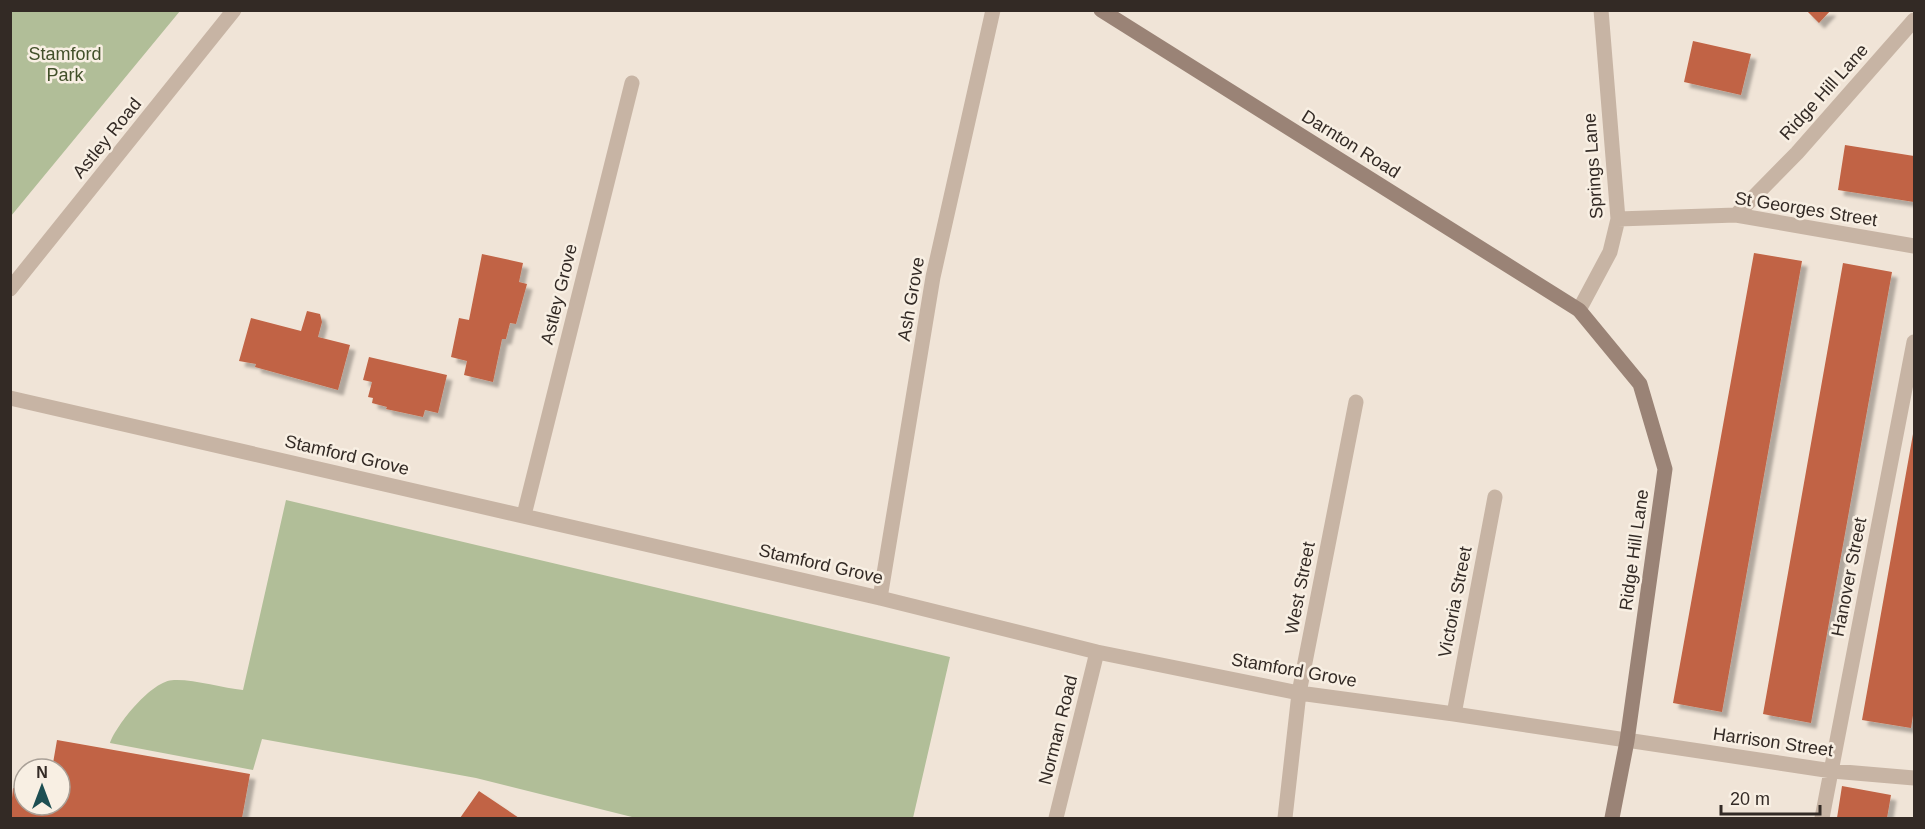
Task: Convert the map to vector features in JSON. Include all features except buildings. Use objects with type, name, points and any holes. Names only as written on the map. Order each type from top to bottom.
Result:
[{"type":"street","name":"Astley Road","points":[[10,289],[234,10]]},
{"type":"street","name":"Ash Grove","points":[[880,598],[933,277],[993,10]]},
{"type":"street","name":"Darnton Road","points":[[1101,10],[1579,310]]},
{"type":"street","name":"Springs Lane","points":[[1579,310],[1610,252],[1618,219],[1601,10]]},
{"type":"street","name":"Ridge Hill Lane","points":[[1736,215],[1797,153],[1914,21]]},
{"type":"street","name":"Astley Grove","points":[[524,515],[632,83]]},
{"type":"street","name":"St Georges Street","points":[[1618,219],[1736,215],[1914,246]]},
{"type":"street","name":"Ridge Hill Lane","points":[[1579,310],[1640,384],[1665,469],[1627,741],[1612,819]]},
{"type":"street","name":"Hanover Street","points":[[1822,819],[1914,342]]},
{"type":"street","name":"Stamford Grove","points":[[10,398],[880,598],[1097,652],[1299,693],[1627,741]]},
{"type":"street","name":"West Street","points":[[1285,819],[1299,693],[1356,402]]},
{"type":"street","name":"Victoria Street","points":[[1454,714],[1495,498]]},
{"type":"street","name":"Norman Road","points":[[1056,819],[1097,652]]},
{"type":"street","name":"Harrison Street","points":[[1627,741],[1832,771],[1914,778]]},
{"type":"green space","name":"Stamford Park","points":[[10,11],[180,11],[11,216]]},
{"type":"green space","points":[[286,500],[950,657],[913,818],[636,818],[476,778],[262,739],[253,770],[110,743],[136,704],[165,682],[190,681],[243,690]]}]
